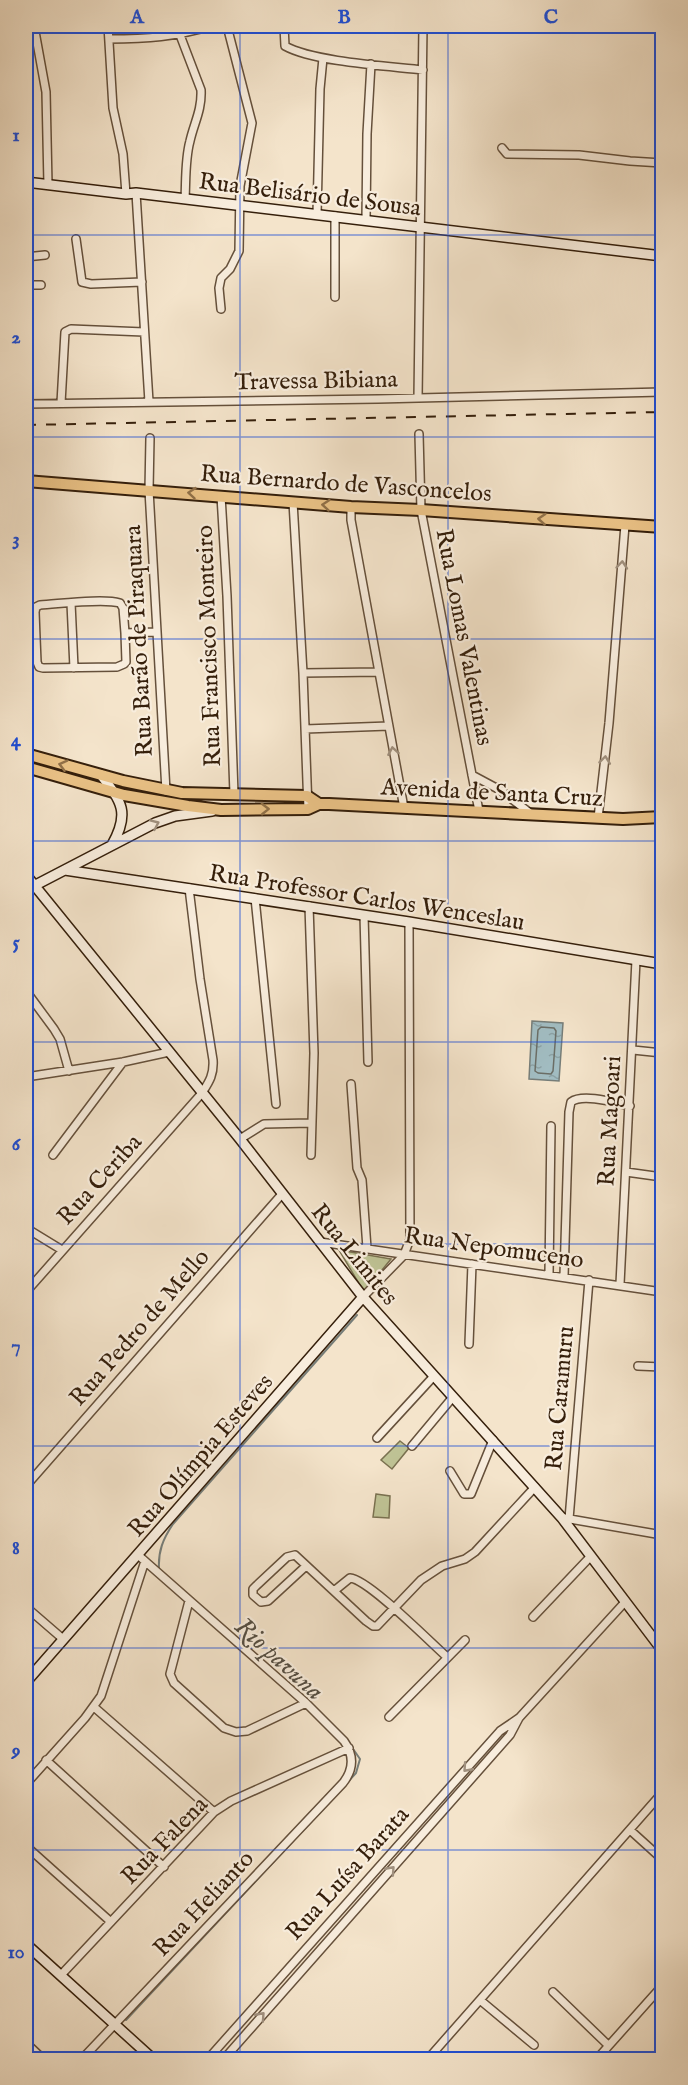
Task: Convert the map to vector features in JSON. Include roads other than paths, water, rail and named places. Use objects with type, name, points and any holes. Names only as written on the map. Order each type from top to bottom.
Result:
[{"type":"main road","name":"Rua Bernardo de Vasconcelos","points":[[26,481],[351,507],[663,527]]},
{"type":"main road","points":[[26,754],[165,791],[206,795],[307,796],[319,804]]},
{"type":"main road","name":"Avenida de Santa Cruz","points":[[26,767],[113,792],[221,810],[308,809],[319,804],[623,819],[663,817]]},
{"type":"street","points":[[34,26],[46,92],[48,185]]},
{"type":"street","points":[[108,26],[113,108],[131,194],[142,282],[149,402]]},
{"type":"street","points":[[109,39],[146,39],[180,35],[212,26]]},
{"type":"street","points":[[221,309],[219,288],[221,279],[230,269],[240,251],[240,186],[252,132],[252,123],[227,26]]},
{"type":"street","points":[[284,26],[285,46],[323,58],[423,70]]},
{"type":"street","points":[[418,398],[423,26]]},
{"type":"street","points":[[180,35],[201,90],[202,99],[188,151],[185,199]]},
{"type":"street","points":[[317,214],[320,89],[323,58]]},
{"type":"street","points":[[366,219],[371,64]]},
{"type":"street","points":[[502,148],[507,154],[579,155],[663,163]]},
{"type":"street","name":"Rua Belisário de Sousa","points":[[26,182],[366,219],[663,256]]},
{"type":"street","points":[[335,216],[335,297]]},
{"type":"street","points":[[76,239],[82,282],[91,284],[142,282]]},
{"type":"street","points":[[26,257],[45,255]]},
{"type":"street","points":[[26,285],[41,285]]},
{"type":"street","points":[[61,403],[64,339],[68,330],[144,332]]},
{"type":"street","name":"Travessa Bibiana","points":[[26,404],[663,392]]},
{"type":"street","name":"Rua Lomas Valentinas","points":[[418,434],[421,510],[479,811]]},
{"type":"street","name":"Rua Barão de Piraquara","points":[[150,438],[150,490],[165,791]]},
{"type":"street","name":"Rua Francisco Monteiro","points":[[221,496],[234,794]]},
{"type":"street","points":[[292,502],[303,673],[308,809]]},
{"type":"street","points":[[351,507],[351,520],[404,808]]},
{"type":"street","points":[[598,818],[609,723],[622,524]]},
{"type":"street","points":[[71,603],[74,668]]},
{"type":"street","points":[[71,603],[120,603],[123,608],[125,633],[126,658],[124,664],[117,667],[39,667],[36,607],[71,603]]},
{"type":"street","points":[[125,633],[157,632]]},
{"type":"street","points":[[26,638],[36,638]]},
{"type":"street","points":[[303,673],[379,672]]},
{"type":"street","points":[[305,729],[389,726]]},
{"type":"street","points":[[101,775],[120,802],[123,822],[112,844]]},
{"type":"street","points":[[472,775],[500,790],[531,814]]},
{"type":"street","points":[[30,888],[112,844],[166,819],[221,810]]},
{"type":"street","points":[[93,855],[90,865],[99,875]]},
{"type":"street","name":"Rua Professor Carlos Wenceslau","points":[[65,870],[309,906],[663,964]]},
{"type":"street","name":"Rua Limites","points":[[26,875],[30,888],[240,1139],[363,1298],[565,1518],[625,1602],[663,1650]]},
{"type":"street","name":"Rua Ceriba","points":[[26,1292],[202,1093],[211,1079],[214,1071],[189,888]]},
{"type":"street","points":[[255,898],[276,1104]]},
{"type":"street","points":[[309,906],[314,1053],[310,1155]]},
{"type":"street","points":[[364,915],[368,1062]]},
{"type":"street","points":[[404,1255],[408,1247],[410,1231],[410,922]]},
{"type":"street","name":"Rua Magoari","points":[[620,1284],[636,960]]},
{"type":"street","points":[[26,991],[60,1039],[69,1071]]},
{"type":"street","points":[[633,1050],[663,1053]]},
{"type":"street","points":[[26,1077],[123,1062],[169,1052]]},
{"type":"street","points":[[53,1155],[123,1062]]},
{"type":"street","points":[[351,1084],[357,1168],[362,1180],[367,1248]]},
{"type":"street","name":"Rua Magoari","points":[[564,1276],[571,1102],[577,1098],[596,1099],[630,1106]]},
{"type":"street","points":[[240,1139],[264,1124],[311,1123]]},
{"type":"street","points":[[546,1274],[551,1126]]},
{"type":"street","points":[[626,1172],[663,1177]]},
{"type":"street","name":"Rua Pedro de Mello","points":[[26,1486],[282,1194]]},
{"type":"street","points":[[26,1228],[62,1250]]},
{"type":"street","name":"Rua Nepomuceno","points":[[320,1242],[663,1292]]},
{"type":"street","name":"Rua Olímpia Esteves","points":[[26,1682],[63,1639],[142,1558],[363,1298],[404,1255]]},
{"type":"street","points":[[469,1344],[472,1264]]},
{"type":"street","name":"Rua Caramuru","points":[[565,1518],[589,1280]]},
{"type":"street","points":[[638,1366],[663,1367]]},
{"type":"street","points":[[377,1438],[434,1376]]},
{"type":"street","points":[[412,1446],[453,1397]]},
{"type":"street","points":[[450,1471],[464,1494],[471,1494],[493,1440]]},
{"type":"street","points":[[306,1566],[268,1601],[261,1602],[253,1595],[252,1591],[256,1586],[291,1555],[295,1555],[374,1626],[379,1625],[421,1580],[434,1570],[465,1559],[475,1552],[535,1487]]},
{"type":"street","points":[[565,1518],[663,1535]]},
{"type":"street","points":[[533,1617],[591,1556]]},
{"type":"street","points":[[26,1784],[94,1707],[105,1684],[142,1558],[306,1703],[349,1748]]},
{"type":"street","points":[[334,1591],[350,1578],[354,1578],[394,1608],[447,1657]]},
{"type":"street","points":[[189,1601],[170,1674],[174,1683],[224,1728],[236,1732],[247,1731],[306,1703]]},
{"type":"street","name":"Rua Luísa Barata","points":[[207,2060],[500,1731],[513,1721],[625,1602]]},
{"type":"street","points":[[26,1607],[63,1639]]},
{"type":"street","points":[[389,1717],[465,1641]]},
{"type":"street","points":[[94,1707],[214,1812]]},
{"type":"street","name":"Rua Luísa Barata","points":[[223,2060],[510,1735],[513,1721]]},
{"type":"street","name":"Rua Helianto","points":[[81,2060],[343,1783],[351,1771],[352,1756],[349,1748]]},
{"type":"street","name":"Rua Falena","points":[[61,1975],[214,1812],[231,1801],[349,1748]]},
{"type":"street","points":[[46,1760],[164,1867]]},
{"type":"street","points":[[427,2060],[663,1793]]},
{"type":"street","points":[[630,1830],[663,1859]]},
{"type":"street","points":[[26,1846],[111,1922]]},
{"type":"street","points":[[26,1944],[154,2060]]},
{"type":"street","points":[[596,2060],[663,1986]]},
{"type":"street","points":[[553,1992],[608,2045]]},
{"type":"street","points":[[480,2000],[534,2045]]},
{"type":"street","points":[[26,2043],[44,2060]]},
{"type":"water","points":[[532,1021],[563,1023],[559,1081],[529,1079]]},
{"type":"waterway","name":"Rio pavuna","points":[[159,1569],[162,1545],[173,1524],[357,1315]]},
{"type":"waterway","name":"Rio pavuna","points":[[346,1784],[356,1773],[360,1759],[351,1746]]},
{"type":"waterway","name":"Rio pavuna","points":[[126,2020],[324,1808]]},
{"type":"railway","points":[[26,425],[662,412]]}]
